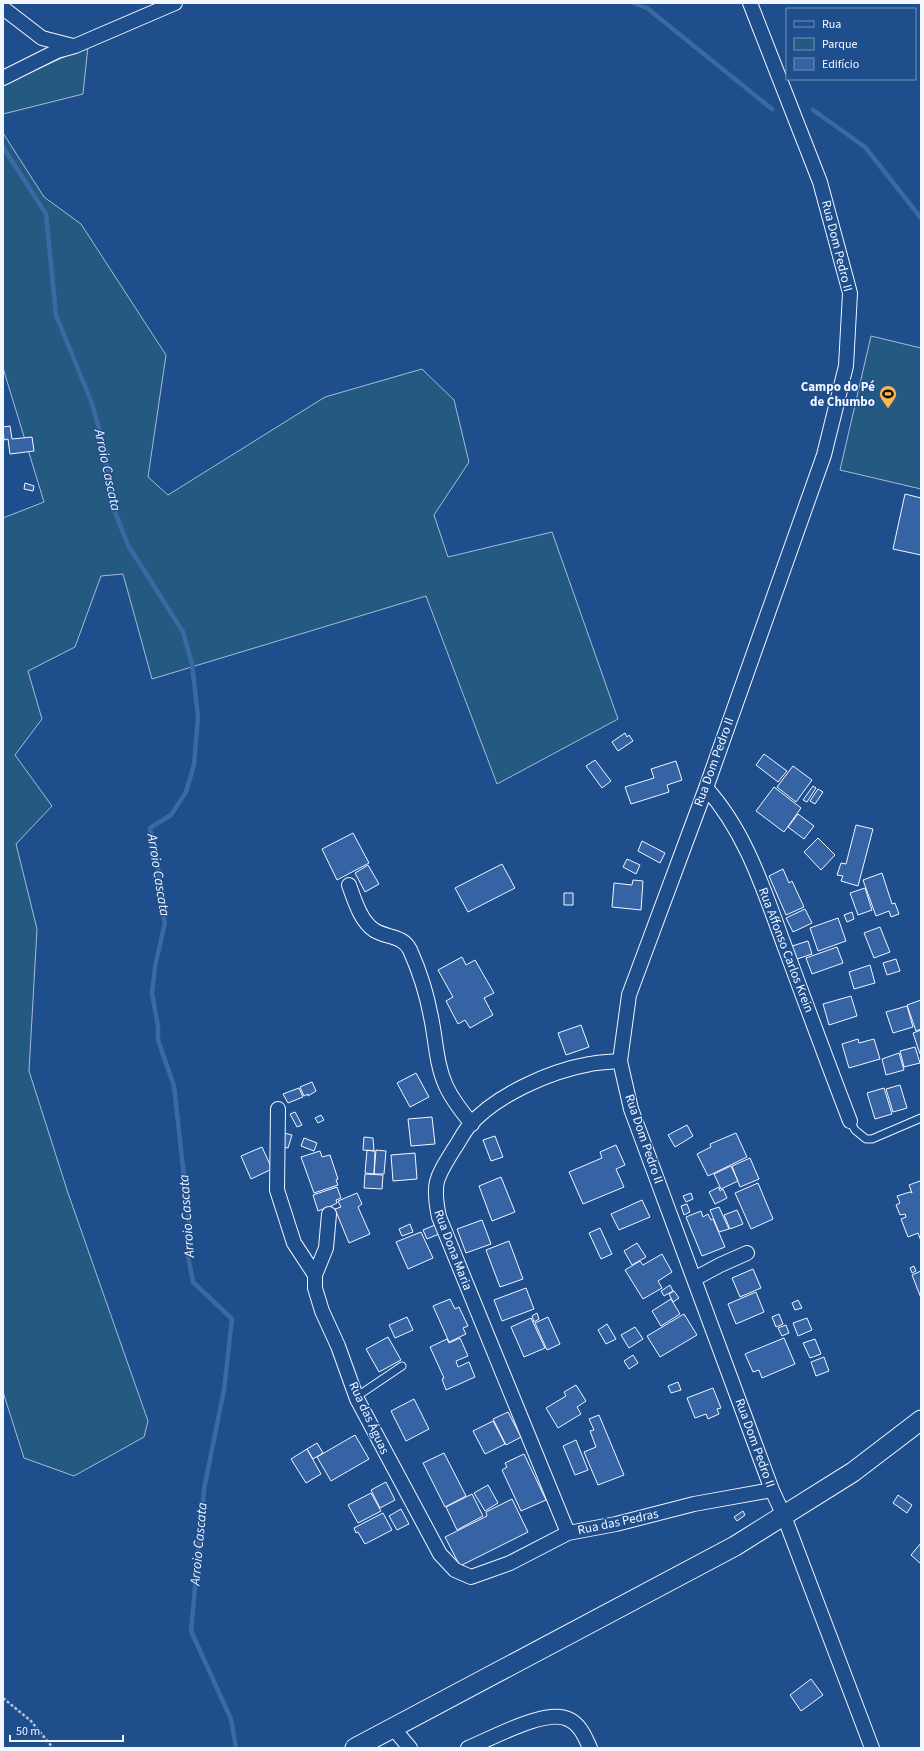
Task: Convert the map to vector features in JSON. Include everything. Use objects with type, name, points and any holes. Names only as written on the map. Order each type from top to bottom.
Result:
[{"type":"main road","points":[[355,1748],[735,1546],[853,1472],[921,1420]]},
{"type":"street","points":[[3,78],[57,51],[75,46],[175,3]]},
{"type":"street","name":"Rua Dom Pedro II","points":[[750,3],[820,182],[850,293],[846,366],[824,455],[706,788],[629,995],[620,1061],[631,1109],[772,1490],[784,1516],[872,1748]]},
{"type":"street","points":[[3,8],[42,38],[75,46]]},
{"type":"street","name":"Rua Affonso Carlos Krein","points":[[706,788],[719,803],[732,823],[756,872],[850,1121]]},
{"type":"street","points":[[349,885],[357,908],[373,929],[403,940],[410,949],[427,999],[432,1018],[437,1056],[446,1085],[460,1110],[472,1124]]},
{"type":"street","name":"Rua Dona Maria","points":[[568,1533],[439,1217],[434,1196],[437,1179],[443,1166],[472,1124],[497,1101],[551,1076],[590,1064],[620,1061]]},
{"type":"street","points":[[278,1109],[277,1190],[294,1243],[315,1275]]},
{"type":"street","name":"Rua das Águas","points":[[329,1214],[326,1248],[315,1275],[315,1288],[322,1311],[338,1346],[356,1397],[440,1554],[455,1570],[471,1577]]},
{"type":"street","points":[[694,1279],[747,1253]]},
{"type":"street","name":"Rua das Pedras","points":[[471,1577],[510,1563],[568,1533],[616,1524],[694,1504],[772,1490]]},
{"type":"street","points":[[468,1748],[530,1721],[554,1717],[567,1718],[576,1725],[584,1735],[590,1748]]},
{"type":"street","points":[[392,1728],[410,1748]]},
{"type":"lane","points":[[850,1121],[855,1130],[866,1139],[872,1139],[921,1118]]},
{"type":"lane","points":[[356,1397],[402,1366]]},
{"type":"path","points":[[3,1698],[31,1721],[53,1748]]},
{"type":"green space","points":[[88,46],[83,94],[3,114],[3,85]]},
{"type":"green space","points":[[3,133],[44,197],[81,224],[166,355],[148,477],[168,495],[325,397],[422,369],[454,400],[469,462],[434,515],[448,557],[552,532],[618,719],[497,784],[426,596],[152,679],[123,574],[101,576],[75,647],[28,671],[42,719],[15,755],[52,806],[16,844],[37,929],[29,1071],[68,1193],[148,1421],[144,1437],[74,1476],[24,1458],[3,1392],[3,518],[44,502],[3,368]]},
{"type":"green space","name":"Campo do Pé de Chumbo","points":[[871,336],[921,348],[921,489],[840,470]]},
{"type":"building","points":[[10,426],[12,439],[32,437],[34,451],[10,454],[8,439],[4,440],[3,427]]},
{"type":"building","points":[[25,483],[34,486],[33,491],[24,489]]},
{"type":"building","points":[[905,494],[921,498],[921,555],[893,549]]},
{"type":"building","points":[[625,733],[627,737],[629,735],[633,741],[618,751],[612,742]]},
{"type":"building","points":[[764,754],[787,771],[778,782],[756,765]]},
{"type":"building","points":[[595,760],[611,781],[602,788],[586,766]]},
{"type":"building","points":[[676,761],[682,780],[667,785],[669,792],[631,804],[625,787],[654,778],[651,769]]},
{"type":"building","points":[[793,766],[812,780],[796,802],[777,787]]},
{"type":"building","points":[[813,786],[816,788],[807,802],[803,800]]},
{"type":"building","points":[[774,787],[801,808],[784,832],[756,811]]},
{"type":"building","points":[[818,789],[823,792],[815,804],[810,801]]},
{"type":"building","points":[[798,814],[814,826],[804,839],[788,827]]},
{"type":"building","points":[[856,825],[873,829],[858,886],[841,881],[843,876],[837,875],[841,863],[846,864]]},
{"type":"building","points":[[353,833],[369,863],[337,880],[322,849]]},
{"type":"building","points":[[818,838],[835,855],[821,870],[804,852]]},
{"type":"building","points":[[642,841],[665,853],[660,863],[638,851]]},
{"type":"building","points":[[627,859],[640,865],[636,874],[623,867]]},
{"type":"building","points":[[502,864],[515,888],[468,912],[455,888]]},
{"type":"building","points":[[368,865],[379,884],[365,892],[355,873]]},
{"type":"building","points":[[783,869],[789,883],[792,881],[804,907],[786,915],[769,876]]},
{"type":"building","points":[[882,873],[892,904],[895,903],[899,914],[891,917],[889,911],[876,916],[863,880]]},
{"type":"building","points":[[633,880],[643,881],[641,910],[612,907],[614,883],[632,885]]},
{"type":"building","points":[[865,888],[872,910],[858,915],[850,893]]},
{"type":"building","points":[[564,893],[573,893],[573,905],[564,905]]},
{"type":"building","points":[[805,909],[812,923],[793,932],[786,918]]},
{"type":"building","points":[[852,912],[854,919],[847,922],[844,915]]},
{"type":"building","points":[[838,918],[846,941],[818,951],[810,928]]},
{"type":"building","points":[[880,927],[890,952],[874,958],[864,933]]},
{"type":"building","points":[[808,941],[812,954],[794,960],[789,947]]},
{"type":"building","points":[[837,947],[843,963],[812,974],[806,958]]},
{"type":"building","points":[[462,957],[466,965],[475,960],[494,993],[484,998],[493,1015],[470,1028],[465,1020],[458,1024],[446,1001],[453,997],[438,970]]},
{"type":"building","points":[[896,959],[900,971],[887,975],[883,963]]},
{"type":"building","points":[[870,965],[875,983],[854,989],[849,972]]},
{"type":"building","points":[[851,996],[857,1016],[829,1025],[823,1004]]},
{"type":"building","points":[[921,1000],[921,1029],[916,1031],[907,1005]]},
{"type":"building","points":[[907,1006],[913,1027],[893,1033],[886,1012]]},
{"type":"building","points":[[581,1025],[589,1047],[566,1055],[558,1033]]},
{"type":"building","points":[[921,1030],[921,1054],[920,1054],[913,1033]]},
{"type":"building","points":[[858,1039],[859,1043],[874,1039],[880,1059],[849,1068],[842,1044]]},
{"type":"building","points":[[915,1047],[920,1063],[904,1067],[900,1051]]},
{"type":"building","points":[[899,1053],[904,1070],[886,1075],[882,1059]]},
{"type":"building","points":[[416,1073],[429,1097],[410,1107],[397,1083]]},
{"type":"building","points":[[312,1082],[316,1091],[308,1096],[308,1094],[304,1096],[300,1087]]},
{"type":"building","points":[[900,1085],[907,1108],[893,1112],[886,1089]]},
{"type":"building","points":[[299,1088],[303,1097],[288,1103],[283,1094]]},
{"type":"building","points":[[884,1088],[892,1114],[875,1119],[867,1093]]},
{"type":"building","points":[[295,1112],[302,1125],[297,1127],[290,1114]]},
{"type":"building","points":[[321,1115],[324,1120],[318,1123],[315,1118]]},
{"type":"building","points":[[432,1117],[435,1144],[411,1146],[408,1119]]},
{"type":"building","points":[[687,1125],[693,1136],[675,1147],[668,1135]]},
{"type":"building","points":[[284,1133],[292,1135],[288,1148],[280,1146]]},
{"type":"building","points":[[736,1133],[747,1157],[708,1176],[697,1154],[711,1147],[710,1144]]},
{"type":"building","points":[[495,1136],[503,1157],[491,1161],[483,1140]]},
{"type":"building","points":[[364,1137],[373,1138],[374,1151],[363,1150]]},
{"type":"building","points":[[304,1138],[317,1143],[314,1151],[301,1146]]},
{"type":"building","points":[[616,1145],[625,1165],[616,1169],[624,1187],[583,1204],[569,1172],[602,1158],[600,1152]]},
{"type":"building","points":[[262,1147],[272,1169],[251,1179],[241,1156]]},
{"type":"building","points":[[367,1150],[375,1151],[374,1174],[365,1173]]},
{"type":"building","points":[[376,1150],[386,1151],[384,1174],[374,1174]]},
{"type":"building","points":[[320,1151],[322,1157],[330,1155],[338,1179],[336,1180],[338,1185],[314,1193],[301,1157]]},
{"type":"building","points":[[415,1153],[417,1179],[393,1181],[391,1155]]},
{"type":"building","points":[[750,1158],[759,1179],[740,1187],[732,1166]]},
{"type":"building","points":[[731,1166],[738,1181],[721,1189],[714,1174]]},
{"type":"building","points":[[365,1174],[383,1175],[382,1189],[364,1188]]},
{"type":"building","points":[[501,1177],[515,1212],[492,1221],[479,1186]]},
{"type":"building","points":[[920,1181],[921,1241],[918,1233],[908,1237],[901,1219],[906,1217],[905,1214],[900,1215],[896,1205],[900,1203],[897,1196],[910,1192],[912,1193],[909,1185]]},
{"type":"building","points":[[758,1183],[773,1219],[751,1229],[735,1193]]},
{"type":"building","points":[[337,1187],[341,1198],[336,1200],[337,1203],[318,1211],[313,1195]]},
{"type":"building","points":[[719,1187],[720,1191],[723,1189],[727,1198],[715,1204],[709,1192]]},
{"type":"building","points":[[357,1193],[362,1204],[358,1207],[370,1234],[349,1243],[335,1209],[341,1207],[338,1201]]},
{"type":"building","points":[[691,1193],[693,1199],[686,1202],[683,1196]]},
{"type":"building","points":[[642,1200],[650,1217],[619,1230],[611,1214]]},
{"type":"building","points":[[687,1204],[690,1212],[684,1215],[681,1206]]},
{"type":"building","points":[[719,1207],[729,1229],[719,1232],[710,1210]]},
{"type":"building","points":[[737,1210],[743,1224],[730,1229],[724,1215]]},
{"type":"building","points":[[701,1211],[703,1217],[708,1214],[711,1220],[713,1219],[725,1247],[702,1256],[686,1217]]},
{"type":"building","points":[[482,1220],[491,1244],[466,1253],[457,1229]]},
{"type":"building","points":[[410,1224],[413,1232],[402,1236],[399,1229]]},
{"type":"building","points":[[435,1225],[439,1234],[427,1239],[423,1230]]},
{"type":"building","points":[[600,1228],[612,1254],[601,1259],[589,1233]]},
{"type":"building","points":[[421,1232],[433,1258],[408,1269],[396,1242]]},
{"type":"building","points":[[509,1241],[523,1279],[500,1287],[486,1250]]},
{"type":"building","points":[[637,1243],[646,1257],[632,1265],[624,1251]]},
{"type":"building","points":[[662,1254],[672,1272],[658,1281],[662,1288],[643,1299],[625,1270],[640,1261],[643,1265]]},
{"type":"building","points":[[914,1266],[916,1271],[912,1273],[910,1268]]},
{"type":"building","points":[[753,1269],[761,1288],[740,1297],[732,1278]]},
{"type":"building","points":[[921,1271],[921,1298],[912,1275]]},
{"type":"building","points":[[670,1285],[673,1291],[664,1296],[661,1291]]},
{"type":"building","points":[[526,1288],[534,1309],[502,1321],[494,1300]]},
{"type":"building","points":[[674,1291],[679,1298],[673,1302],[669,1294]]},
{"type":"building","points":[[756,1292],[764,1312],[736,1324],[728,1304]]},
{"type":"building","points":[[450,1299],[455,1309],[459,1307],[468,1326],[463,1328],[466,1334],[449,1342],[433,1306]]},
{"type":"building","points":[[671,1299],[680,1314],[661,1326],[652,1311]]},
{"type":"building","points":[[798,1300],[802,1308],[795,1310],[792,1303]]},
{"type":"building","points":[[537,1313],[539,1319],[534,1322],[532,1316]]},
{"type":"building","points":[[684,1314],[697,1335],[660,1357],[647,1336]]},
{"type":"building","points":[[779,1314],[783,1324],[776,1327],[772,1317]]},
{"type":"building","points":[[407,1317],[413,1330],[395,1338],[389,1325]]},
{"type":"building","points":[[548,1317],[560,1344],[547,1350],[535,1323]]},
{"type":"building","points":[[531,1318],[545,1348],[524,1357],[511,1327]]},
{"type":"building","points":[[807,1318],[812,1330],[798,1336],[793,1323]]},
{"type":"building","points":[[607,1324],[616,1339],[606,1344],[598,1330]]},
{"type":"building","points":[[786,1325],[789,1333],[782,1336],[778,1328]]},
{"type":"building","points":[[635,1327],[643,1339],[629,1348],[621,1335]]},
{"type":"building","points":[[388,1337],[401,1360],[379,1372],[366,1349]]},
{"type":"building","points":[[460,1338],[468,1356],[456,1361],[458,1367],[469,1362],[475,1377],[446,1390],[442,1379],[444,1378],[430,1347],[447,1339],[449,1343]]},
{"type":"building","points":[[784,1338],[795,1364],[762,1378],[759,1370],[753,1372],[745,1354]]},
{"type":"building","points":[[815,1339],[821,1354],[810,1358],[803,1343]]},
{"type":"building","points":[[633,1355],[638,1363],[629,1369],[624,1361]]},
{"type":"building","points":[[824,1357],[829,1371],[816,1376],[811,1362]]},
{"type":"building","points":[[678,1382],[681,1390],[671,1393],[668,1386]]},
{"type":"building","points":[[576,1385],[586,1401],[577,1407],[581,1414],[558,1428],[546,1408],[566,1396],[564,1392]]},
{"type":"building","points":[[713,1388],[721,1408],[717,1409],[719,1414],[708,1419],[706,1414],[695,1418],[687,1398]]},
{"type":"building","points":[[414,1399],[429,1429],[406,1441],[391,1411]]},
{"type":"building","points":[[508,1412],[521,1437],[506,1445],[493,1419]]},
{"type":"building","points":[[599,1415],[624,1475],[598,1485],[584,1452],[596,1447],[590,1431],[594,1430],[589,1419]]},
{"type":"building","points":[[493,1421],[505,1444],[485,1454],[473,1431]]},
{"type":"building","points":[[355,1435],[369,1459],[331,1481],[317,1457]]},
{"type":"building","points":[[576,1440],[588,1470],[575,1475],[563,1446]]},
{"type":"building","points":[[317,1443],[323,1453],[313,1459],[307,1449]]},
{"type":"building","points":[[307,1449],[321,1474],[306,1483],[291,1459]]},
{"type":"building","points":[[444,1453],[466,1496],[445,1507],[423,1463]]},
{"type":"building","points":[[524,1454],[546,1500],[521,1511],[502,1470],[507,1467],[505,1463]]},
{"type":"building","points":[[386,1482],[395,1500],[380,1508],[371,1490]]},
{"type":"building","points":[[488,1485],[498,1503],[485,1511],[474,1493]]},
{"type":"building","points":[[371,1493],[381,1511],[358,1523],[348,1505]]},
{"type":"building","points":[[472,1494],[483,1516],[457,1530],[446,1507]]},
{"type":"building","points":[[898,1495],[912,1505],[907,1513],[893,1503]]},
{"type":"building","points":[[512,1499],[528,1532],[460,1566],[445,1537],[487,1516],[486,1512]]},
{"type":"building","points":[[401,1509],[409,1524],[397,1530],[389,1516]]},
{"type":"building","points":[[743,1511],[745,1515],[737,1521],[734,1517]]},
{"type":"building","points":[[383,1513],[392,1530],[365,1544],[354,1528]]},
{"type":"building","points":[[921,1543],[921,1564],[911,1555]]},
{"type":"building","points":[[811,1679],[823,1695],[801,1711],[790,1695]]},
{"type":"waterway","points":[[633,3],[647,8],[772,109]]},
{"type":"waterway","points":[[813,110],[865,147],[921,218]]},
{"type":"waterway","name":"Arroio Cascata","points":[[3,147],[46,214],[56,315],[91,401],[105,448],[111,502],[128,545],[183,632],[192,664],[198,717],[194,765],[186,792],[171,815],[150,828],[164,900],[160,907],[165,922],[155,967],[152,993],[158,1026],[158,1040],[174,1086],[190,1231],[188,1256],[193,1282],[232,1319],[224,1390],[204,1489],[191,1631],[231,1719],[236,1748]]},
{"type":"place","name":"Campo do Pé de Chumbo","points":[[888,409]]}]
